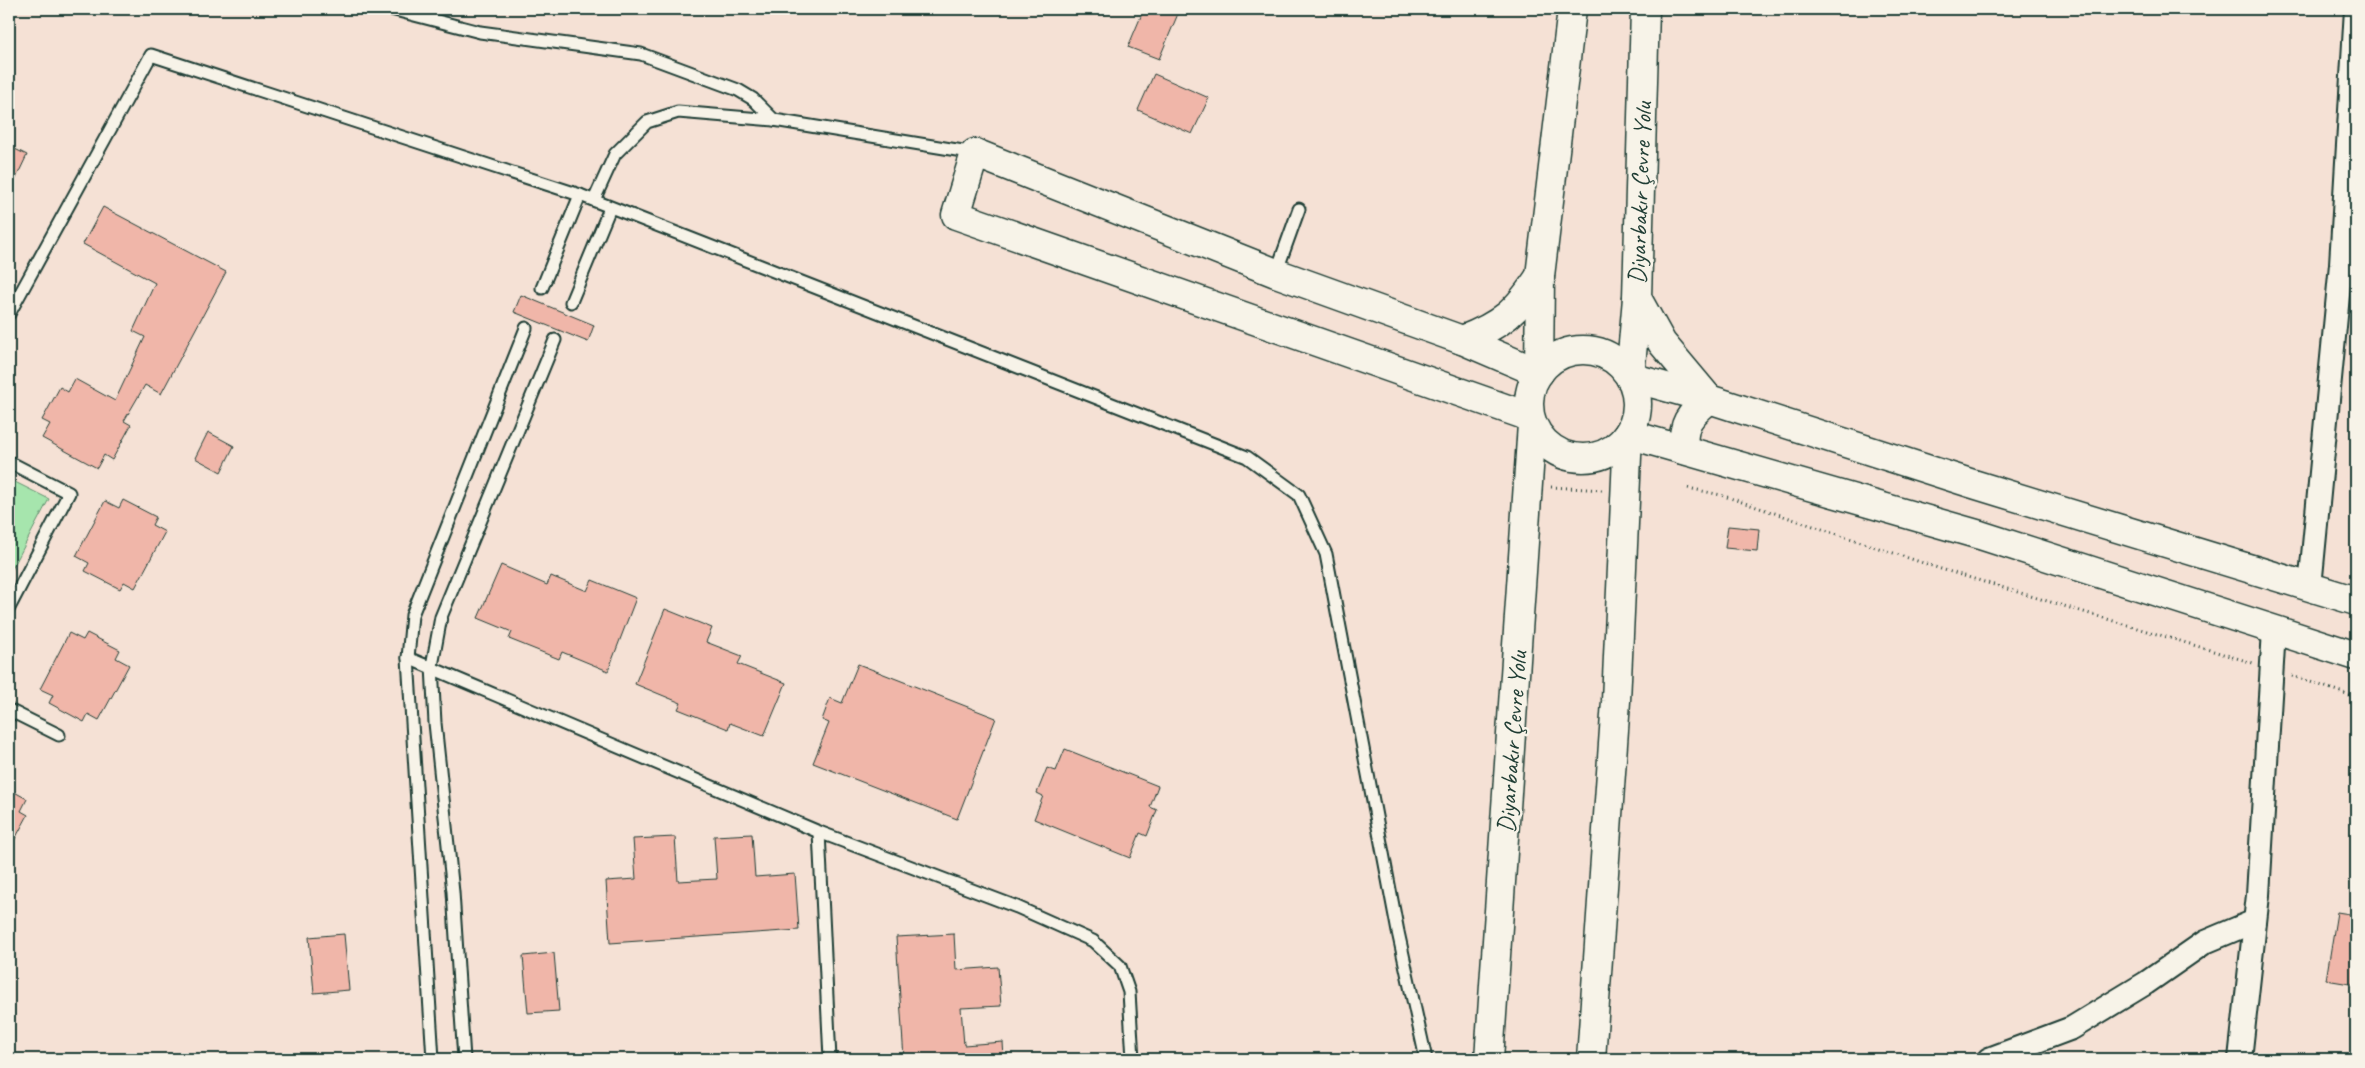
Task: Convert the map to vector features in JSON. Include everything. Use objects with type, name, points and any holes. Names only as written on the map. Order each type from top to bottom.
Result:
[{"type":"main road","points":[[1539,373],[1540,276],[1572,9]]},
{"type":"main road","name":"Diyarbakır Çevre Yolu","points":[[1630,377],[1637,298],[1645,9]]},
{"type":"main road","points":[[1531,420],[956,214],[975,153],[1276,273],[1462,340],[1539,373]]},
{"type":"main road","points":[[1462,340],[1485,332],[1502,321],[1522,304],[1540,276]]},
{"type":"main road","points":[[1637,298],[1662,342],[1709,399]]},
{"type":"main road","points":[[1577,350],[1593,351],[1607,356],[1620,365],[1630,377],[1636,390],[1637,406],[1628,434],[1618,445],[1606,453],[1592,458],[1577,458],[1563,454],[1550,447],[1531,420],[1530,394],[1539,373],[1549,362],[1562,354],[1577,350]]},
{"type":"main road","points":[[1630,377],[1709,399],[1970,483],[2356,601]]},
{"type":"main road","points":[[1683,450],[1683,432],[1686,421],[1709,399]]},
{"type":"main road","name":"Diyarbakır Çevre Yolu","points":[[1490,1059],[1531,420]]},
{"type":"main road","points":[[1628,434],[1980,535],[2356,656]]},
{"type":"main road","points":[[1591,1059],[1616,701],[1628,434]]},
{"type":"street","points":[[2310,587],[2341,264],[2356,9]]},
{"type":"street","points":[[2240,1059],[2255,921],[2274,630]]},
{"type":"street","points":[[1990,1059],[2072,1028],[2146,983],[2205,942],[2255,921]]},
{"type":"lane","points":[[391,9],[480,32],[640,54],[738,90],[753,99],[774,120]]},
{"type":"lane","points":[[9,314],[151,55],[594,200],[610,208],[1247,456],[1299,495],[1326,554],[1398,932],[1426,1059]]},
{"type":"lane","points":[[594,200],[615,154],[647,122],[678,112],[774,120],[975,153]]},
{"type":"lane","points":[[542,288],[580,195]]},
{"type":"lane","points":[[571,302],[610,208]]},
{"type":"lane","points":[[1276,273],[1299,209]]},
{"type":"lane","points":[[433,1059],[408,658],[412,615],[526,328]]},
{"type":"lane","points":[[464,1059],[453,892],[435,723],[432,666],[441,617],[555,340]]},
{"type":"lane","points":[[9,462],[69,493],[9,608]]},
{"type":"lane","points":[[408,658],[432,666],[820,832],[1017,907],[1093,942],[1120,966],[1129,992],[1133,1059]]},
{"type":"lane","points":[[9,710],[58,735]]},
{"type":"lane","points":[[820,832],[830,1059]]},
{"type":"path","points":[[1542,487],[1611,490]]},
{"type":"path","points":[[1688,488],[1722,495],[1941,569],[2272,669],[2356,697]]},
{"type":"green space","points":[[9,479],[49,499],[9,575]]},
{"type":"building","points":[[1144,9],[1180,9],[1159,59],[1128,47]]},
{"type":"building","points":[[1154,74],[1209,98],[1192,134],[1138,110]]},
{"type":"building","points":[[9,146],[27,155],[9,193]]},
{"type":"building","points":[[103,207],[226,272],[161,394],[145,385],[124,421],[131,425],[112,460],[104,455],[97,468],[42,438],[50,424],[42,420],[60,387],[68,392],[75,379],[115,401],[145,337],[133,331],[155,283],[83,244]]},
{"type":"building","points":[[521,295],[594,325],[588,342],[514,312]]},
{"type":"building","points":[[208,432],[234,446],[221,472],[195,458]]},
{"type":"building","points":[[123,500],[156,517],[152,525],[165,532],[135,588],[124,582],[120,589],[85,571],[89,563],[76,556],[105,501],[119,508]]},
{"type":"building","points":[[1728,526],[1759,529],[1757,551],[1725,548]]},
{"type":"building","points":[[501,565],[547,585],[551,576],[587,591],[592,580],[636,598],[608,671],[562,652],[559,659],[509,639],[512,632],[478,618]]},
{"type":"building","points":[[665,609],[712,628],[706,642],[742,656],[738,664],[786,683],[764,736],[730,723],[728,729],[678,709],[681,703],[635,684]]},
{"type":"building","points":[[69,633],[83,640],[87,633],[120,650],[116,658],[129,665],[99,720],[88,714],[84,722],[49,703],[53,695],[40,689]]},
{"type":"building","points":[[858,664],[996,718],[957,819],[813,763],[829,723],[822,720],[830,698],[842,703]]},
{"type":"building","points":[[1065,749],[1158,786],[1150,807],[1157,810],[1147,836],[1140,833],[1130,858],[1034,819],[1043,796],[1037,793],[1047,768],[1056,771]]},
{"type":"building","points":[[9,789],[27,799],[21,811],[28,815],[9,850]]},
{"type":"building","points":[[752,834],[755,877],[795,874],[799,930],[610,943],[606,881],[636,879],[633,839],[675,837],[678,881],[717,879],[714,836]]},
{"type":"building","points":[[2337,912],[2356,915],[2356,985],[2326,980]]},
{"type":"building","points":[[344,934],[349,990],[314,993],[309,937]]},
{"type":"building","points":[[954,934],[956,970],[998,967],[1001,1006],[961,1008],[964,1045],[1003,1042],[1004,1059],[904,1059],[896,937]]},
{"type":"building","points":[[554,953],[559,1011],[528,1013],[523,956]]}]
